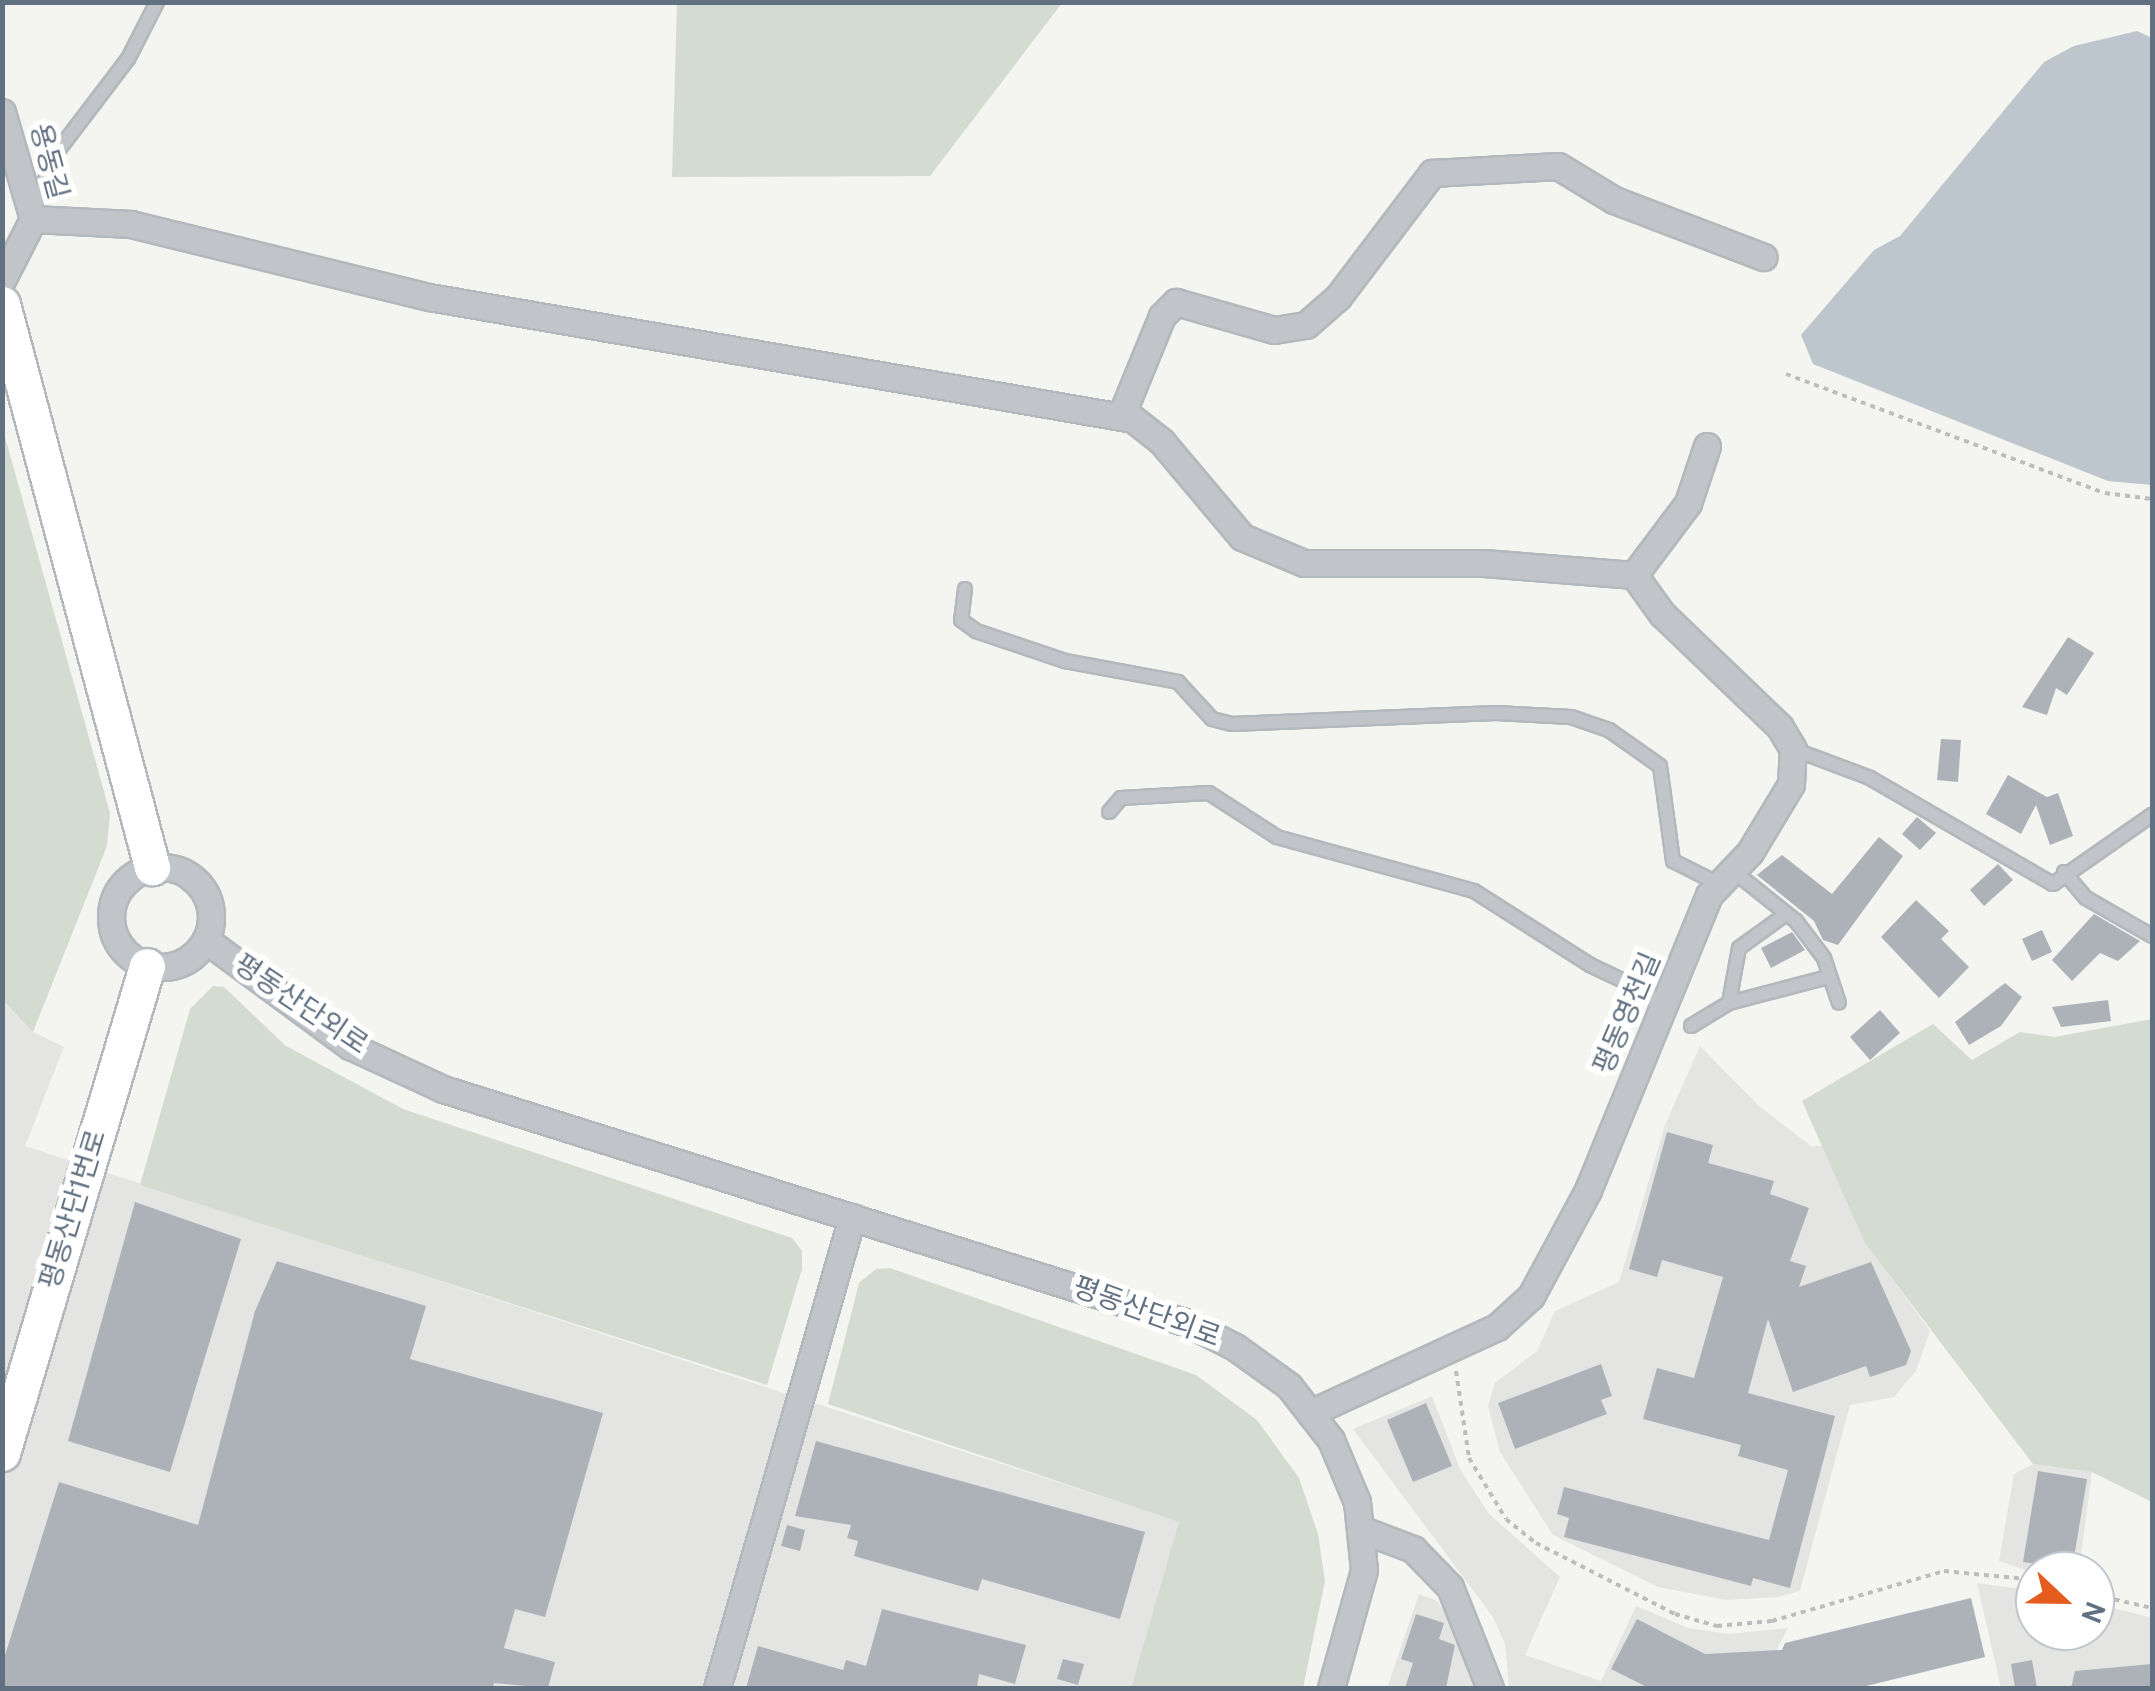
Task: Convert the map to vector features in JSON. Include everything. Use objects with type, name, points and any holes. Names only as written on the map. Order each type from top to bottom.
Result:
[{"type":"street","name":"용동길","points":[[2,112],[32,219],[2,280]]},
{"type":"street","points":[[1121,416],[1157,325],[1176,302],[1274,330],[1306,325],[1338,297],[1432,174],[1573,169],[1614,200],[1763,256]]},
{"type":"street","points":[[32,219],[130,224],[448,301],[1121,416],[1145,426],[1242,537],[1273,555],[1304,563],[1484,563],[1634,576],[1662,614],[1780,727],[1794,749]]},
{"type":"street","points":[[2,304],[152,867]]},
{"type":"street","points":[[1634,576],[1688,503],[1707,446]]},
{"type":"street","name":"평동영천길","points":[[1310,1412],[1497,1326],[1531,1296],[1556,1258],[1662,1013],[1726,877],[1791,784],[1794,749]]},
{"type":"street","points":[[152,867],[183,871],[206,893],[206,940],[182,963],[147,966],[120,946],[111,912],[124,883],[152,867]]},
{"type":"street","name":"평동산단외로","points":[[206,940],[350,1046],[443,1089],[1188,1323],[1289,1386],[1332,1440],[1357,1502],[1364,1570],[1331,1688]]},
{"type":"street","name":"평동산단1번로","points":[[2,1454],[147,966]]},
{"type":"street","points":[[717,1688],[852,1217]]},
{"type":"street","points":[[1360,1530],[1413,1549],[1450,1587],[1490,1688]]},
{"type":"lane","points":[[32,219],[54,156],[128,59],[157,2]]},
{"type":"lane","points":[[965,588],[961,620],[976,631],[1064,662],[1178,682],[1212,720],[1232,724],[1496,714],[1571,717],[1609,730],[1660,766],[1674,861],[1726,877],[1786,914],[1824,958],[1840,1003]]},
{"type":"lane","points":[[1794,749],[1900,794],[2038,881],[2053,884],[2064,872],[2152,815]]},
{"type":"lane","points":[[1109,812],[1122,798],[1209,793],[1277,837],[1430,874],[1488,898],[1590,965],[1649,993],[1662,1013]]},
{"type":"lane","points":[[2064,872],[2086,898],[2152,936]]},
{"type":"lane","points":[[1730,1003],[1739,948],[1786,914]]},
{"type":"lane","points":[[1691,1026],[1730,1003],[1828,977]]},
{"type":"path","points":[[1786,374],[2106,493],[2152,499]]},
{"type":"path","points":[[1469,1338],[1456,1371],[1463,1437],[1485,1490],[1506,1519],[1536,1543],[1674,1614],[1717,1626],[1772,1621],[1944,1572],[2015,1578]]},
{"type":"path","points":[[2115,1600],[2152,1608]]},
{"type":"shaded area","points":[[677,2],[1062,3],[930,176],[672,177]]},
{"type":"shaded area","points":[[2137,31],[2152,38],[2152,485],[2108,481],[1813,364],[1801,335],[1874,250],[1900,236],[2044,62],[2074,46]]},
{"type":"shaded area","points":[[2,426],[110,813],[107,846],[33,1032],[3,1001]]},
{"type":"shaded area","points":[[213,986],[224,987],[286,1046],[403,1109],[792,1238],[802,1251],[802,1269],[767,1385],[140,1185],[190,1009]]},
{"type":"shaded area","points":[[2,1001],[33,1032],[64,1047],[25,1146],[1180,1522],[1131,1688],[3,1688]]},
{"type":"shaded area","points":[[2152,1019],[2152,1502],[2092,1472],[2033,1464],[1865,1243],[1802,1101],[1933,1024],[1972,1060],[2020,1032],[2055,1037]]},
{"type":"shaded area","points":[[1700,1046],[1759,1106],[1811,1146],[1823,1146],[1865,1242],[1930,1331],[1916,1371],[1894,1397],[1850,1405],[1800,1591],[1778,1597],[1726,1600],[1658,1587],[1553,1535],[1500,1452],[1488,1406],[1495,1383],[1537,1351],[1555,1311],[1619,1282],[1665,1125]]},
{"type":"shaded area","points":[[890,1268],[1196,1375],[1257,1420],[1299,1478],[1318,1534],[1325,1581],[1303,1688],[1131,1688],[1179,1522],[828,1404],[859,1283],[876,1269]]},
{"type":"shaded area","points":[[1432,1396],[1460,1469],[1489,1514],[1560,1577],[1525,1655],[1601,1681],[1636,1606],[1688,1628],[1729,1634],[1788,1628],[1757,1688],[1509,1688],[1505,1644],[1493,1617],[1353,1429]]},
{"type":"shaded area","points":[[2033,1464],[2092,1472],[2082,1551],[2015,1551],[2015,1566],[1999,1561],[2014,1474]]},
{"type":"shaded area","points":[[1977,1583],[2015,1588],[2015,1651],[2115,1651],[2115,1608],[2152,1618],[2152,1688],[2001,1688]]},
{"type":"shaded area","points":[[1419,1594],[1437,1601],[1458,1633],[1478,1688],[1387,1688]]},
{"type":"building","points":[[2068,637],[2094,653],[2067,695],[2056,688],[2047,715],[2022,707]]},
{"type":"building","points":[[1941,739],[1961,740],[1958,782],[1937,780]]},
{"type":"building","points":[[2008,775],[2047,797],[2058,793],[2073,836],[2050,845],[2036,805],[2021,834],[1986,814]]},
{"type":"building","points":[[1917,817],[1936,833],[1920,850],[1902,834]]},
{"type":"building","points":[[1879,837],[1903,856],[1838,945],[1823,940],[1814,921],[1757,875],[1782,855],[1832,894]]},
{"type":"building","points":[[1998,864],[2013,880],[1984,906],[1970,890]]},
{"type":"building","points":[[1916,900],[1949,931],[1941,939],[1969,967],[1939,998],[1881,937]]},
{"type":"building","points":[[2094,914],[2140,941],[2118,961],[2100,953],[2072,981],[2052,960]]},
{"type":"building","points":[[2042,930],[2052,952],[2032,961],[2022,939]]},
{"type":"building","points":[[1792,932],[1805,950],[1771,968],[1761,948]]},
{"type":"building","points":[[2005,983],[2022,997],[2001,1026],[1969,1045],[1955,1022]]},
{"type":"building","points":[[2108,1000],[2111,1021],[2061,1027],[2052,1007]]},
{"type":"building","points":[[1880,1010],[1900,1033],[1870,1060],[1850,1037]]},
{"type":"building","points":[[1667,1132],[1713,1145],[1708,1163],[1774,1181],[1770,1194],[1809,1208],[1790,1261],[1806,1266],[1799,1287],[1871,1262],[1911,1351],[1906,1365],[1870,1377],[1866,1366],[1793,1392],[1768,1319],[1748,1393],[1835,1416],[1790,1588],[1753,1578],[1751,1586],[1564,1537],[1569,1518],[1557,1514],[1564,1487],[1769,1540],[1788,1470],[1738,1456],[1741,1445],[1643,1419],[1657,1368],[1694,1378],[1723,1277],[1662,1260],[1657,1277],[1629,1269]]},
{"type":"building","points":[[135,1202],[241,1239],[170,1472],[68,1441]]},
{"type":"building","points":[[277,1261],[426,1306],[410,1359],[603,1413],[545,1617],[515,1609],[504,1648],[555,1662],[548,1688],[494,1683],[493,1688],[2,1688],[2,1665],[59,1482],[198,1525],[255,1311]]},
{"type":"building","points":[[1601,1364],[1612,1396],[1601,1400],[1607,1414],[1515,1449],[1498,1403]]},
{"type":"building","points":[[1426,1403],[1452,1466],[1413,1482],[1387,1420]]},
{"type":"building","points":[[816,1441],[1145,1532],[1120,1619],[982,1579],[978,1591],[854,1556],[858,1541],[847,1538],[851,1525],[795,1516]]},
{"type":"building","points":[[2038,1471],[2087,1479],[2075,1551],[2025,1551]]},
{"type":"building","points":[[787,1525],[805,1530],[800,1551],[781,1546]]},
{"type":"building","points":[[1971,1598],[1985,1657],[1858,1688],[1649,1688],[1611,1669],[1637,1619],[1705,1654],[1782,1650],[1785,1643]]},
{"type":"building","points":[[882,1609],[1026,1645],[1015,1684],[979,1674],[977,1688],[746,1688],[758,1646],[843,1670],[846,1660],[866,1666]]},
{"type":"building","points":[[1416,1614],[1444,1623],[1439,1639],[1455,1645],[1446,1688],[1405,1688],[1413,1663],[1401,1659]]},
{"type":"building","points":[[1063,1659],[1084,1664],[1078,1685],[1057,1679]]},
{"type":"building","points":[[2032,1660],[2037,1688],[2015,1688],[2011,1664]]},
{"type":"building","points":[[2152,1664],[2152,1688],[2071,1688],[2075,1671]]}]
